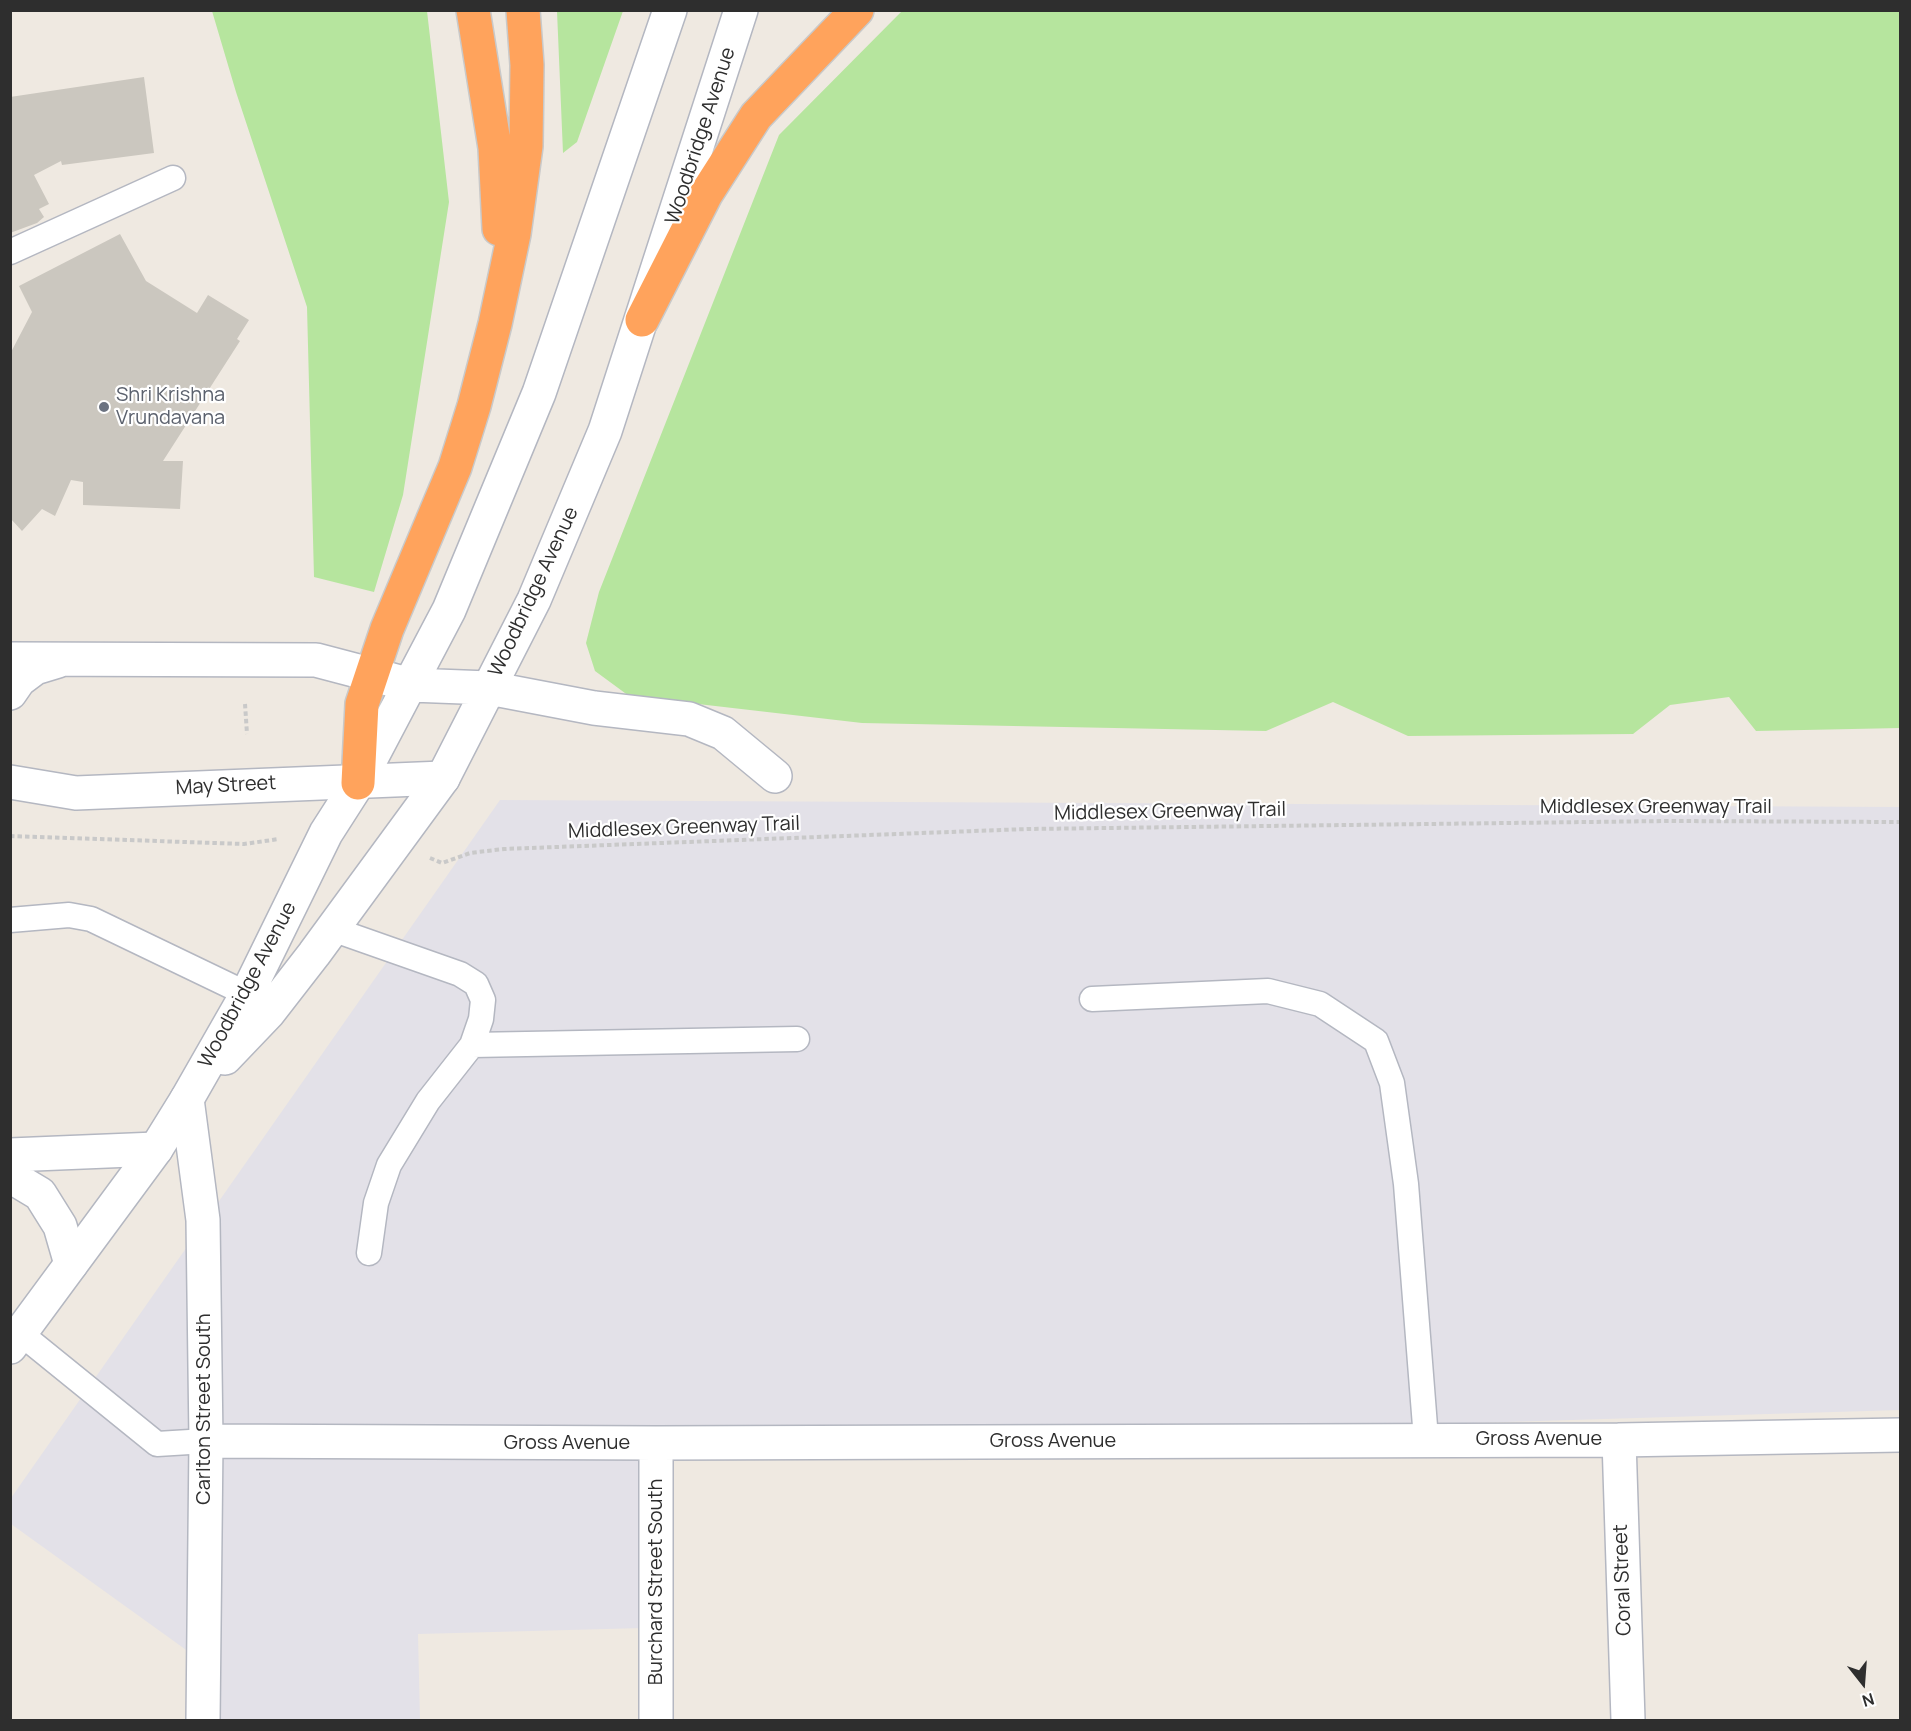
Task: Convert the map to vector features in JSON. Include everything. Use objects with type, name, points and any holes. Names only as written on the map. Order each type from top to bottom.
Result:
[{"type":"highway","points":[[473,10],[495,148],[500,234],[495,324]]},
{"type":"highway","points":[[358,783],[362,704],[387,629],[455,467],[474,406],[495,324],[514,234],[525,146],[527,65],[523,10]]},
{"type":"highway","points":[[642,320],[706,194],[756,116],[857,10]]},
{"type":"street","name":"Woodbridge Avenue","points":[[15,1340],[156,1149],[187,1099],[247,994],[326,833],[358,783],[449,610],[539,393],[670,10]]},
{"type":"street","name":"Woodbridge Avenue","points":[[187,1099],[269,1011],[443,778],[534,600],[605,431],[741,10]]},
{"type":"street","points":[[10,659],[75,657],[316,660],[411,685],[489,687],[594,708],[689,719],[723,733],[775,776]]},
{"type":"street","points":[[10,693],[19,680],[34,668],[75,657]]},
{"type":"street","points":[[10,759],[20,784]]},
{"type":"street","name":"May Street","points":[[20,784],[76,793],[443,778]]},
{"type":"street","name":"Carlton Street South","points":[[187,1099],[203,1220],[206,1441],[202,1720]]},
{"type":"street","points":[[10,1155],[156,1149]]},
{"type":"street","points":[[10,1176],[40,1194],[60,1226],[71,1264]]},
{"type":"street","name":"Gross Avenue","points":[[206,1441],[656,1443],[1619,1440],[1900,1435]]},
{"type":"street","name":"Coral Street","points":[[1619,1440],[1628,1720]]},
{"type":"street","name":"Burchard Street South","points":[[656,1443],[656,1720]]},
{"type":"lane","points":[[10,252],[173,178]]},
{"type":"lane","points":[[10,920],[69,915],[91,919],[247,994]]},
{"type":"lane","points":[[332,929],[460,974],[476,984],[483,1000],[481,1019],[472,1045],[428,1101],[389,1165],[376,1203],[369,1253]]},
{"type":"lane","points":[[1092,999],[1268,991],[1320,1004],[1376,1041],[1392,1083],[1406,1184],[1426,1439]]},
{"type":"lane","points":[[472,1045],[797,1039]]},
{"type":"lane","points":[[15,1340],[157,1444],[206,1441]]},
{"type":"path","points":[[245,704],[247,734]]},
{"type":"path","name":"Middlesex Greenway Trail","points":[[442,863],[470,853],[504,849],[1027,829],[1668,821],[1900,822]]},
{"type":"path","points":[[10,836],[244,844]]},
{"type":"shaded area","points":[[500,800],[1900,807],[1900,1410],[947,1439],[643,1440],[644,1628],[418,1634],[420,1720],[191,1720],[189,1652],[11,1524],[11,1498]]},
{"type":"green space","points":[[212,11],[427,11],[449,202],[403,495],[374,592],[314,577],[307,307],[236,92]]},
{"type":"green space","points":[[557,11],[623,11],[577,142],[563,153]]},
{"type":"green space","points":[[902,11],[1900,11],[1900,728],[1756,731],[1729,697],[1670,705],[1633,734],[1408,736],[1333,702],[1266,731],[862,723],[629,696],[595,671],[586,643],[599,592],[779,135]]},
{"type":"building","points":[[144,77],[154,153],[62,165],[61,161],[34,175],[49,204],[39,209],[44,217],[37,223],[10,233],[10,97]]},
{"type":"building","name":"Shri Krishna Vrundavana","points":[[120,234],[146,281],[197,313],[208,295],[249,320],[237,339],[240,341],[163,461],[183,461],[180,509],[83,505],[83,482],[71,480],[55,516],[42,509],[22,531],[10,518],[10,354],[32,312],[19,286]]},
{"type":"place","name":"Shri Krishna Vrundavana","points":[[104,407]]}]
